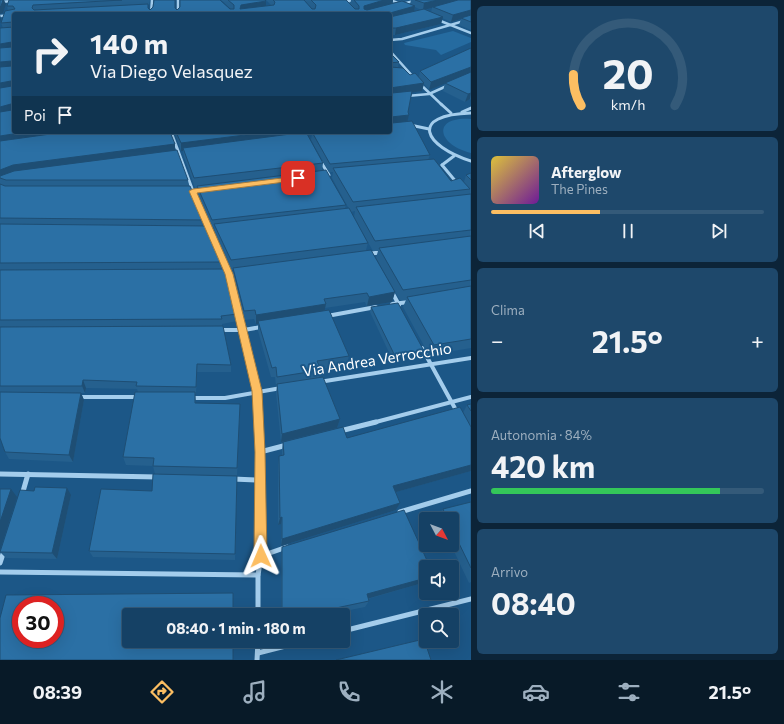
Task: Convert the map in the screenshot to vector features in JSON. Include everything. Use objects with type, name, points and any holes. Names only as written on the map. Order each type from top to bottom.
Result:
[{"type":"street","points":[[0,2],[10,0],[17,1]]},
{"type":"street","points":[[4,21],[10,0]]},
{"type":"street","points":[[150,12],[152,0]]},
{"type":"street","points":[[178,0],[178,12]]},
{"type":"street","points":[[344,1],[354,0]]},
{"type":"street","points":[[390,0],[408,7]]},
{"type":"street","points":[[394,6],[418,0]]},
{"type":"street","points":[[344,1],[349,6]]},
{"type":"street","points":[[0,16],[12,15]]},
{"type":"street","points":[[437,19],[471,34]]},
{"type":"street","points":[[392,40],[402,39],[471,19]]},
{"type":"street","points":[[392,53],[429,94],[451,113]]},
{"type":"street","points":[[402,72],[408,72]]},
{"type":"street","points":[[405,96],[429,94],[450,85]]},
{"type":"street","points":[[462,112],[471,108]]},
{"type":"street","points":[[471,113],[451,113],[440,117],[432,122],[429,129],[430,137],[436,145],[454,156],[471,161]]},
{"type":"street","points":[[405,126],[412,125],[429,129]]},
{"type":"street","points":[[172,134],[195,198]]},
{"type":"street","points":[[172,155],[188,153]]},
{"type":"street","points":[[317,156],[332,181]]},
{"type":"street","points":[[434,166],[442,165],[454,156]]},
{"type":"street","points":[[442,165],[461,188]]},
{"type":"street","points":[[321,176],[336,174]]},
{"type":"street","points":[[185,191],[200,190]]},
{"type":"street","points":[[201,211],[229,274],[244,330],[257,391],[260,452],[259,480],[261,556],[258,575],[258,608]]},
{"type":"street","points":[[202,231],[217,230]]},
{"type":"street","points":[[368,247],[374,260]]},
{"type":"street","points":[[363,255],[386,252]]},
{"type":"street","points":[[221,274],[237,273]]},
{"type":"street","points":[[388,285],[402,310]]},
{"type":"street","points":[[390,305],[412,301]]},
{"type":"street","points":[[321,317],[382,306]]},
{"type":"street","points":[[212,330],[244,330],[267,326]]},
{"type":"street","points":[[420,344],[461,419]]},
{"type":"street","name":"Via Andrea Verrocchio","points":[[312,383],[471,358]]},
{"type":"street","name":"Via Andrea Verrocchio","points":[[186,398],[225,398],[289,386]]},
{"type":"street","points":[[336,432],[471,396]]},
{"type":"street","points":[[70,397],[147,397]]},
{"type":"street","points":[[260,452],[291,444]]},
{"type":"street","points":[[0,474],[163,478]]},
{"type":"street","points":[[19,504],[28,474]]},
{"type":"street","points":[[227,479],[259,480]]},
{"type":"street","points":[[396,514],[471,491]]},
{"type":"street","points":[[261,556],[291,546]]},
{"type":"street","points":[[0,563],[5,548]]},
{"type":"street","points":[[0,572],[258,575]]},
{"type":"street","points":[[350,630],[471,599]]},
{"type":"street","points":[[257,660],[258,648]]},
{"type":"street","points":[[258,653],[278,648]]},
{"type":"shaded area","points":[[453,31],[471,38],[471,42],[441,55],[436,50],[405,45],[404,43]]},
{"type":"shaded area","points":[[458,119],[471,119],[471,153],[451,144],[443,132],[444,126],[449,122]]},
{"type":"building","points":[[0,0],[3,0],[0,7]]},
{"type":"building","points":[[9,0],[122,0],[33,5],[32,8],[34,10],[148,4],[148,8],[150,10],[153,7],[154,0],[175,0],[175,8],[177,10],[180,7],[180,0],[220,0],[230,9],[234,9],[234,5],[228,0],[266,1],[241,5],[240,9],[274,5],[275,2],[273,0],[304,0],[312,9],[315,9],[316,5],[311,0],[346,0],[355,9],[359,9],[359,6],[354,0],[384,0],[364,6],[364,9],[367,10],[402,1],[415,6],[392,12],[12,12],[12,22],[1,23],[5,11],[15,9],[13,6],[7,6]]},
{"type":"building","points":[[415,0],[438,0],[424,3]]},
{"type":"building","points":[[458,0],[471,0],[471,10],[453,15],[433,7]]},
{"type":"building","points":[[424,9],[443,17],[392,28],[392,17]]},
{"type":"building","points":[[471,15],[471,22],[461,18]]},
{"type":"building","points":[[12,27],[12,42],[0,44],[0,28]]},
{"type":"building","points":[[12,47],[12,61],[0,62],[0,48]]},
{"type":"building","points":[[471,48],[471,67],[431,82],[420,71]]},
{"type":"building","points":[[392,55],[399,62],[392,63]]},
{"type":"building","points":[[12,66],[12,82],[0,83],[0,67]]},
{"type":"building","points":[[392,67],[403,68],[410,75],[415,73],[424,83],[392,88]]},
{"type":"building","points":[[471,72],[471,93],[468,94],[445,83]]},
{"type":"building","points":[[12,86],[12,105],[0,107],[0,88]]},
{"type":"building","points":[[412,91],[408,112],[409,115],[392,117],[392,93]]},
{"type":"building","points":[[12,110],[13,134],[0,136],[0,112]]},
{"type":"building","points":[[412,121],[430,155],[330,164],[313,134],[392,134],[392,123]]},
{"type":"building","points":[[51,134],[171,134],[175,144],[13,165],[0,170],[0,141]]},
{"type":"building","points":[[177,134],[253,134],[181,143]]},
{"type":"building","points":[[291,134],[307,134],[323,163],[194,178],[183,148]]},
{"type":"building","points":[[177,150],[188,180],[6,180],[0,178],[0,176],[14,171]]},
{"type":"building","points":[[434,159],[451,181],[460,178],[470,189],[353,202],[333,168]]},
{"type":"building","points":[[326,170],[346,205],[212,220],[197,186]]},
{"type":"building","points":[[471,173],[471,180],[466,175]]},
{"type":"building","points":[[0,184],[5,186],[190,186],[205,220],[0,218]]},
{"type":"building","points":[[471,194],[471,230],[375,241],[356,207]]},
{"type":"building","points":[[349,208],[368,243],[231,260],[214,224]]},
{"type":"building","points":[[0,224],[208,226],[224,262],[0,263]]},
{"type":"building","points":[[471,236],[471,280],[403,290],[379,248]]},
{"type":"building","points":[[371,250],[395,292],[369,297],[367,293],[324,299],[326,304],[256,315],[255,310],[244,311],[233,268]]},
{"type":"building","points":[[226,269],[237,314],[221,316],[222,319],[0,320],[0,270]]},
{"type":"building","points":[[471,286],[471,339],[434,345],[407,297]]},
{"type":"building","points":[[398,303],[424,351],[395,356],[371,307]]},
{"type":"building","points":[[329,310],[349,356],[317,361],[321,370],[277,377],[276,367],[272,368],[258,321]]},
{"type":"building","points":[[223,326],[231,365],[197,364],[196,387],[136,386],[137,382],[83,380],[82,386],[0,386],[0,327]]},
{"type":"building","points":[[323,377],[340,419],[282,434],[277,384]]},
{"type":"building","points":[[0,392],[81,393],[69,455],[5,452],[0,438]]},
{"type":"building","points":[[135,392],[195,392],[195,403],[240,404],[237,468],[153,466],[154,458],[123,457]]},
{"type":"building","points":[[471,404],[471,411],[467,405]]},
{"type":"building","points":[[460,407],[471,427],[471,465],[393,486],[400,503],[282,539],[282,517],[280,518],[279,456],[284,455],[283,442],[343,427],[347,438]]},
{"type":"building","points":[[153,474],[237,476],[235,554],[89,551],[101,489],[152,491]]},
{"type":"building","points":[[35,487],[67,488],[52,553],[0,552],[20,490],[34,491]]},
{"type":"building","points":[[0,489],[11,489],[0,522]]},
{"type":"building","points":[[471,502],[471,568],[459,543],[459,512],[444,512],[443,509]]},
{"type":"building","points":[[404,510],[419,543],[419,552],[423,552],[427,560],[419,560],[419,580],[367,594],[369,601],[336,608],[282,608],[282,547]]},
{"type":"building","points":[[233,593],[233,608],[122,608],[122,648],[233,648],[233,660],[0,660],[0,618],[6,595]]},
{"type":"building","points":[[419,640],[419,648],[427,648],[431,660],[336,660]]},
{"type":"route","points":[[261,556],[259,480],[260,452],[257,391],[244,330],[229,274],[193,191],[298,178]]}]
